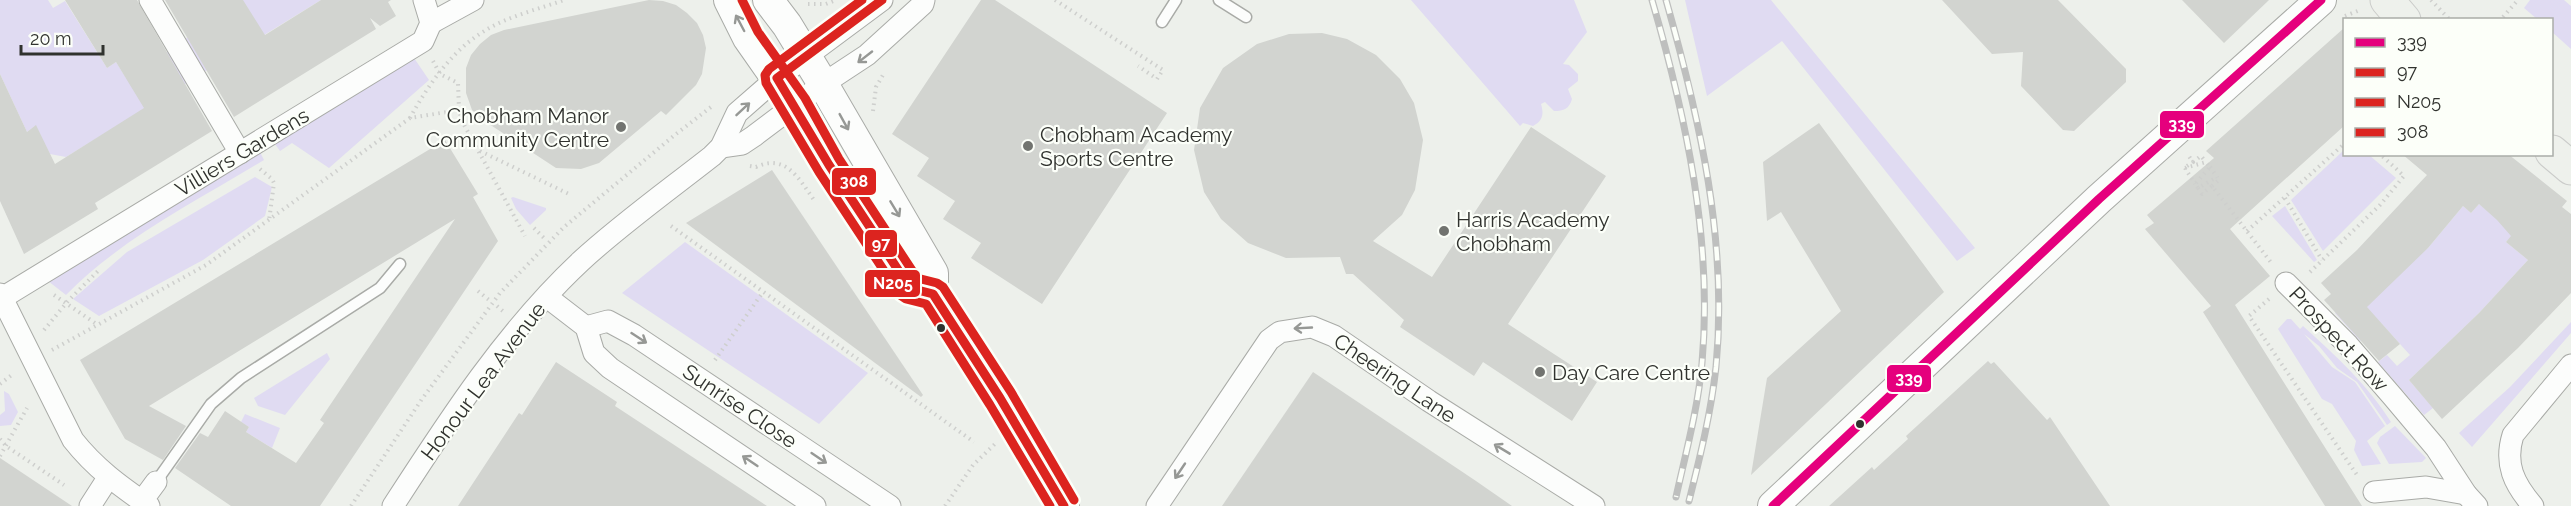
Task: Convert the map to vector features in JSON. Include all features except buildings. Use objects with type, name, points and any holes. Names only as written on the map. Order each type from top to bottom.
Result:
[{"type":"main road","points":[[2387,0],[2402,18]]},
{"type":"main road","points":[[2553,153],[2571,168]]},
{"type":"street","points":[[150,0],[240,153]]},
{"type":"street","points":[[424,0],[430,23]]},
{"type":"street","name":"Villiers Gardens","points":[[2,303],[423,41],[430,23],[473,0]]},
{"type":"street","points":[[729,0],[748,38],[795,105],[829,165],[910,288],[933,294]]},
{"type":"street","points":[[768,0],[823,84],[933,273],[933,294],[1005,403],[1064,506]]},
{"type":"street","name":"Honour Lea Avenue","points":[[393,506],[429,450],[513,334],[581,261],[721,147],[737,113],[777,78],[882,0]]},
{"type":"street","name":"Honour Lea Avenue","points":[[721,147],[742,144],[823,84],[867,55],[923,4],[924,0]]},
{"type":"street","points":[[1773,506],[2099,199],[2320,0]]},
{"type":"street","name":"Prospect Row","points":[[2289,286],[2348,345],[2393,397],[2436,448],[2471,500]]},
{"type":"street","points":[[547,297],[586,327]]},
{"type":"street","points":[[2,303],[73,440],[89,461],[108,478],[146,503],[156,482]]},
{"type":"street","name":"Sunrise Close","points":[[815,506],[610,368],[594,353],[586,327],[608,321],[634,335],[890,506]]},
{"type":"street","name":"Cheering Lane","points":[[1157,506],[1269,340],[1280,333],[1312,327],[1334,336],[1429,401],[1594,506]]},
{"type":"street","points":[[2533,506],[2518,489],[2512,476],[2509,447],[2513,435],[2571,365]]},
{"type":"street","points":[[90,506],[108,478]]},
{"type":"street","name":"Prospect Row","points":[[2374,492],[2426,488],[2471,500]]},
{"type":"lane","points":[[1162,22],[1176,0]]},
{"type":"lane","points":[[1219,0],[1246,17]]},
{"type":"lane","points":[[156,482],[212,404],[241,378],[380,288],[400,264]]},
{"type":"path","points":[[51,351],[206,265],[410,118],[426,90],[474,38],[488,28],[564,0]]},
{"type":"path","points":[[805,3],[826,4],[836,0]]},
{"type":"path","points":[[1054,0],[1163,70],[1157,79],[1138,66]]},
{"type":"path","points":[[2431,0],[2448,18]]},
{"type":"path","points":[[2504,17],[2518,0]]},
{"type":"path","points":[[432,58],[440,74],[458,83],[459,111],[462,121],[525,236]]},
{"type":"path","points":[[873,114],[872,104],[876,87],[883,75]]},
{"type":"path","points":[[676,134],[718,101]]},
{"type":"path","points":[[410,118],[459,111]]},
{"type":"path","points":[[2247,231],[2343,145]]},
{"type":"path","points":[[479,151],[571,195]]},
{"type":"path","points":[[2193,162],[2201,156],[2206,162],[2210,167],[2219,180],[2202,194],[2185,168],[2206,162]]},
{"type":"path","points":[[2289,286],[2322,260],[2380,205],[2404,176],[2382,156]]},
{"type":"path","points":[[756,167],[782,163],[791,169],[814,201]]},
{"type":"path","points":[[2197,186],[2210,167]]},
{"type":"path","points":[[258,168],[274,183],[269,221]]},
{"type":"path","points":[[2197,186],[2217,177]]},
{"type":"path","name":"Prospect Row","points":[[2212,186],[2289,286]]},
{"type":"path","points":[[2285,198],[2322,260]]},
{"type":"path","points":[[671,226],[974,442]]},
{"type":"path","points":[[534,228],[546,240]]},
{"type":"path","points":[[42,332],[66,303],[109,262]]},
{"type":"path","points":[[478,291],[489,300]]},
{"type":"path","points":[[722,350],[763,292]]},
{"type":"path","points":[[50,293],[98,325]]},
{"type":"path","points":[[2249,316],[2366,488],[2374,492]]},
{"type":"path","points":[[0,456],[27,408]]},
{"type":"path","points":[[945,506],[973,465],[1003,436]]},
{"type":"path","points":[[0,439],[6,446],[64,485]]},
{"type":"shaded area","points":[[0,0],[48,0],[53,8],[65,1],[107,68],[116,62],[126,78],[168,52],[187,83],[66,157],[50,154],[35,126],[27,132],[0,74]]},
{"type":"shaded area","points":[[243,0],[321,0],[204,72],[185,39]]},
{"type":"shaded area","points":[[1411,0],[1574,0],[1587,32],[1563,64],[1569,65],[1578,74],[1578,81],[1568,89],[1572,99],[1568,107],[1554,111],[1545,102],[1541,104],[1542,114],[1539,122],[1533,126],[1523,123],[1520,126]]},
{"type":"shaded area","points":[[1685,0],[1771,0],[1975,248],[1957,261],[1782,41],[1707,96]]},
{"type":"shaded area","points":[[2530,0],[2564,0],[2571,6],[2571,49],[2553,33],[2553,18],[2536,18],[2524,8]]},
{"type":"shaded area","points":[[414,58],[429,80],[329,168],[292,143],[280,151],[275,144]]},
{"type":"shaded area","points":[[2343,151],[2343,156],[2370,156],[2396,178],[2323,251],[2291,200]]},
{"type":"shaded area","points":[[260,152],[264,160],[135,238],[66,295],[48,281]]},
{"type":"shaded area","points":[[255,177],[272,187],[265,216],[203,260],[99,316],[73,299],[127,252]]},
{"type":"shaded area","points":[[511,198],[546,208],[546,210],[530,225],[516,209]]},
{"type":"shaded area","points":[[2479,204],[2489,212],[2522,224],[2506,242],[2528,260],[2479,313],[2409,380],[2433,408],[2424,415],[2378,362],[2387,355],[2397,366],[2410,355],[2381,323],[2360,341],[2335,313],[2428,248],[2463,206],[2471,213]]},
{"type":"shaded area","points":[[2285,206],[2317,260],[2314,262],[2272,216]]},
{"type":"shaded area","points":[[685,242],[868,373],[819,424],[622,293]]},
{"type":"shaded area","points":[[2287,319],[2291,319],[2300,329],[2303,326],[2339,359],[2382,408],[2391,422],[2387,425],[2357,382],[2337,368],[2319,346],[2304,334],[2332,367],[2355,382],[2385,426],[2367,441],[2381,464],[2362,466],[2354,450],[2356,441],[2332,404],[2322,399],[2278,329]]},
{"type":"shaded area","points":[[2571,322],[2571,333],[2472,447],[2459,433],[2510,387]]},
{"type":"shaded area","points":[[327,353],[330,359],[285,415],[258,406],[254,398]]},
{"type":"shaded area","points":[[4,391],[9,394],[18,412],[11,425],[0,426],[0,415],[5,411]]},
{"type":"shaded area","points":[[245,414],[280,428],[272,448],[246,432],[249,427],[241,422]]},
{"type":"shaded area","points":[[2395,426],[2426,458],[2422,462],[2389,464],[2377,443],[2380,437]]},
{"type":"railway","points":[[1652,0],[1686,134],[1700,225],[1704,271],[1702,363],[1698,397],[1676,497]]},
{"type":"railway","points":[[1666,0],[1700,136],[1708,182],[1718,274],[1719,320],[1714,384],[1705,435],[1689,501]]},
{"type":"transit line","name":"308","points":[[742,0],[758,32],[805,98],[839,159],[917,278],[937,283],[943,287],[1011,392],[1074,500]]},
{"type":"transit line","name":"N205","points":[[862,0],[769,69],[765,75],[766,83],[819,172],[900,295],[906,299],[926,304],[1050,506]]},
{"type":"transit line","name":"97","points":[[882,0],[777,78],[829,165],[910,288],[933,294],[1000,398],[1064,506]]},
{"type":"transit line","name":"339","points":[[1773,506],[2099,199],[2321,0]]},
{"type":"place","name":"Chobham Manor Community Centre","points":[[621,127]]},
{"type":"place","name":"Chobham Academy Sports Centre","points":[[1028,146]]},
{"type":"place","name":"Harris Academy Chobham","points":[[1444,231]]},
{"type":"place","name":"Day Care Centre","points":[[1540,372]]}]
